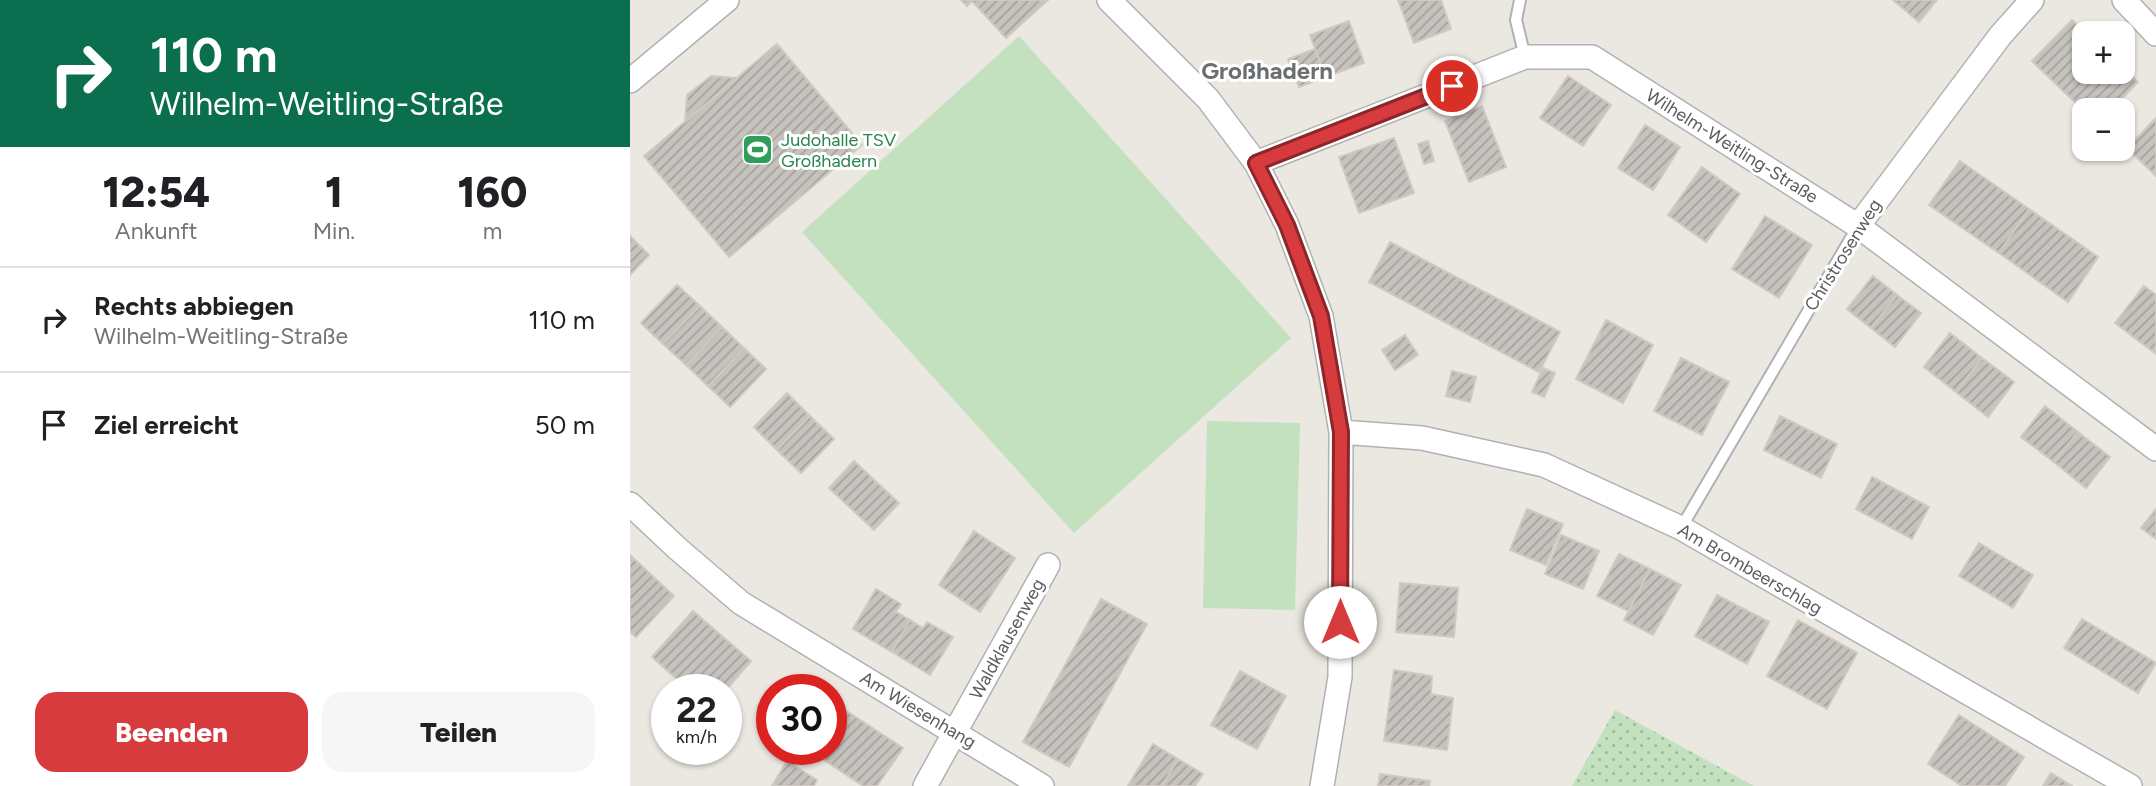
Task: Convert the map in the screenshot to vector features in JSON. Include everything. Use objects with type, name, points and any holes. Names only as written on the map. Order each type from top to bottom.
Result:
[{"type":"street","points":[[630,81],[727,0]]},
{"type":"street","points":[[1109,0],[1208,99],[1256,163],[1287,225],[1321,316],[1341,432],[1340,677],[1322,786]]},
{"type":"street","name":"Christrosenweg","points":[[1858,226],[2000,36],[2032,0]]},
{"type":"street","points":[[2124,0],[2156,34]]},
{"type":"street","name":"Wilhelm-Weitling-Straße","points":[[1256,163],[1525,57],[1591,57],[1858,226],[2156,449]]},
{"type":"street","name":"Am Brombeerschlag","points":[[1341,432],[1422,438],[1544,466],[1681,528],[2130,786]]},
{"type":"street","name":"Am Wiesenhang","points":[[630,504],[741,603],[1042,786]]},
{"type":"street","name":"Waldklausenweg","points":[[925,786],[1048,565]]},
{"type":"lane","points":[[1520,0],[1516,20],[1525,57]]},
{"type":"lane","name":"Christrosenweg","points":[[1681,528],[1858,226]]},
{"type":"green space","points":[[1019,36],[1291,338],[1074,533],[802,232]]},
{"type":"green space","points":[[1207,421],[1300,423],[1295,610],[1203,608]]},
{"type":"green space","points":[[1615,710],[1754,786],[1572,786]]},
{"type":"building","points":[[961,0],[1048,0],[1006,38],[972,1],[967,6]]},
{"type":"building","points":[[1398,0],[1441,0],[1451,29],[1414,43]]},
{"type":"building","points":[[1893,0],[1937,0],[1919,22]]},
{"type":"building","points":[[2072,20],[2072,84],[2135,84],[2135,79],[2138,82],[2123,98],[2072,99],[2032,61]]},
{"type":"building","points":[[1349,21],[1364,63],[1326,77],[1310,35]]},
{"type":"building","points":[[777,44],[862,145],[729,257],[644,156]]},
{"type":"building","points":[[1315,49],[1326,77],[1299,87],[1288,59]]},
{"type":"building","points":[[711,76],[737,78],[685,122],[687,95]]},
{"type":"building","points":[[1568,76],[1611,105],[1583,146],[1540,118]]},
{"type":"building","points":[[1482,106],[1506,167],[1469,182],[1445,121]]},
{"type":"building","points":[[2156,118],[2156,176],[2135,156],[2135,140]]},
{"type":"building","points":[[1645,125],[1680,147],[1653,190],[1618,168]]},
{"type":"building","points":[[1394,138],[1414,193],[1359,213],[1339,157]]},
{"type":"building","points":[[1428,141],[1434,161],[1424,164],[1418,144]]},
{"type":"building","points":[[1960,161],[2029,209],[1999,253],[1929,205]]},
{"type":"building","points":[[1702,167],[1740,194],[1706,242],[1668,215]]},
{"type":"building","points":[[2029,209],[2098,257],[2068,302],[1999,253]]},
{"type":"building","points":[[1765,216],[1812,245],[1779,298],[1732,269]]},
{"type":"building","points":[[630,236],[649,255],[630,275]]},
{"type":"building","points":[[1390,242],[1560,332],[1539,372],[1369,282]]},
{"type":"building","points":[[1873,276],[1897,295],[1871,328],[1847,309]]},
{"type":"building","points":[[677,285],[700,306],[663,344],[641,323]]},
{"type":"building","points":[[2144,286],[2156,295],[2156,354],[2115,323]]},
{"type":"building","points":[[1897,295],[1921,313],[1895,347],[1871,328]]},
{"type":"building","points":[[700,306],[722,327],[686,365],[663,344]]},
{"type":"building","points":[[1606,320],[1653,345],[1623,403],[1576,379]]},
{"type":"building","points":[[722,327],[744,348],[708,386],[686,365]]},
{"type":"building","points":[[1950,333],[1982,358],[1956,392],[1924,367]]},
{"type":"building","points":[[1405,335],[1418,355],[1395,370],[1382,350]]},
{"type":"building","points":[[744,348],[766,369],[730,407],[708,386]]},
{"type":"building","points":[[1681,358],[1729,382],[1702,435],[1654,411]]},
{"type":"building","points":[[1982,358],[2014,382],[1988,417],[1956,392]]},
{"type":"building","points":[[1543,368],[1555,373],[1544,397],[1532,392]]},
{"type":"building","points":[[1452,371],[1476,377],[1470,402],[1446,396]]},
{"type":"building","points":[[787,393],[810,416],[777,450],[754,427]]},
{"type":"building","points":[[2045,406],[2078,432],[2054,462],[2021,437]]},
{"type":"building","points":[[810,416],[834,439],[801,473],[777,450]]},
{"type":"building","points":[[1780,416],[1837,444],[1821,478],[1764,450]]},
{"type":"building","points":[[2078,432],[2110,457],[2086,488],[2054,462]]},
{"type":"building","points":[[854,461],[899,503],[874,530],[829,488]]},
{"type":"building","points":[[1872,477],[1929,507],[1912,539],[1856,509]]},
{"type":"building","points":[[1527,509],[1563,524],[1546,565],[1510,550]]},
{"type":"building","points":[[2156,509],[2156,539],[2141,528]]},
{"type":"building","points":[[974,531],[1015,558],[980,612],[939,585]]},
{"type":"building","points":[[1561,535],[1599,551],[1583,589],[1545,574]]},
{"type":"building","points":[[1979,543],[2033,575],[2013,608],[1959,576]]},
{"type":"building","points":[[1619,554],[1650,569],[1628,611],[1597,596]]},
{"type":"building","points":[[630,555],[674,596],[636,637],[630,632]]},
{"type":"building","points":[[1650,569],[1681,585],[1653,635],[1624,620]]},
{"type":"building","points":[[1400,583],[1458,588],[1454,637],[1396,632]]},
{"type":"building","points":[[876,589],[901,604],[896,612],[910,620],[892,652],[853,629]]},
{"type":"building","points":[[1717,595],[1769,622],[1747,664],[1695,636]]},
{"type":"building","points":[[1101,599],[1147,624],[1069,767],[1023,742]]},
{"type":"building","points":[[693,611],[751,661],[740,674],[671,674],[652,657]]},
{"type":"building","points":[[2082,619],[2156,663],[2138,693],[2064,648]]},
{"type":"building","points":[[910,620],[923,628],[927,622],[953,637],[930,675],[892,652]]},
{"type":"building","points":[[1798,620],[1857,653],[1827,709],[1767,676]]},
{"type":"building","points":[[1394,670],[1432,676],[1431,694],[1453,698],[1447,750],[1384,741]]},
{"type":"building","points":[[1240,671],[1286,696],[1257,749],[1211,725]]},
{"type":"building","points":[[847,711],[903,748],[877,786],[863,786],[832,765],[847,765]]},
{"type":"building","points":[[1959,715],[2024,757],[2005,786],[1962,786],[1928,764]]},
{"type":"building","points":[[1153,744],[1178,759],[1162,786],[1128,786]]},
{"type":"building","points":[[1178,759],[1203,774],[1195,786],[1162,786]]},
{"type":"building","points":[[785,765],[793,765],[817,780],[814,786],[772,786]]},
{"type":"building","points":[[2051,773],[2072,786],[2043,786]]},
{"type":"building","points":[[1380,774],[1430,781],[1429,786],[1378,786]]},
{"type":"place","name":"Judohalle TSV Großhadern","points":[[758,150]]},
{"type":"district","name":"Großhadern","points":[[1267,70]]},
{"type":"route","points":[[1340,622],[1341,432],[1321,316],[1287,225],[1256,163],[1452,86]]}]
